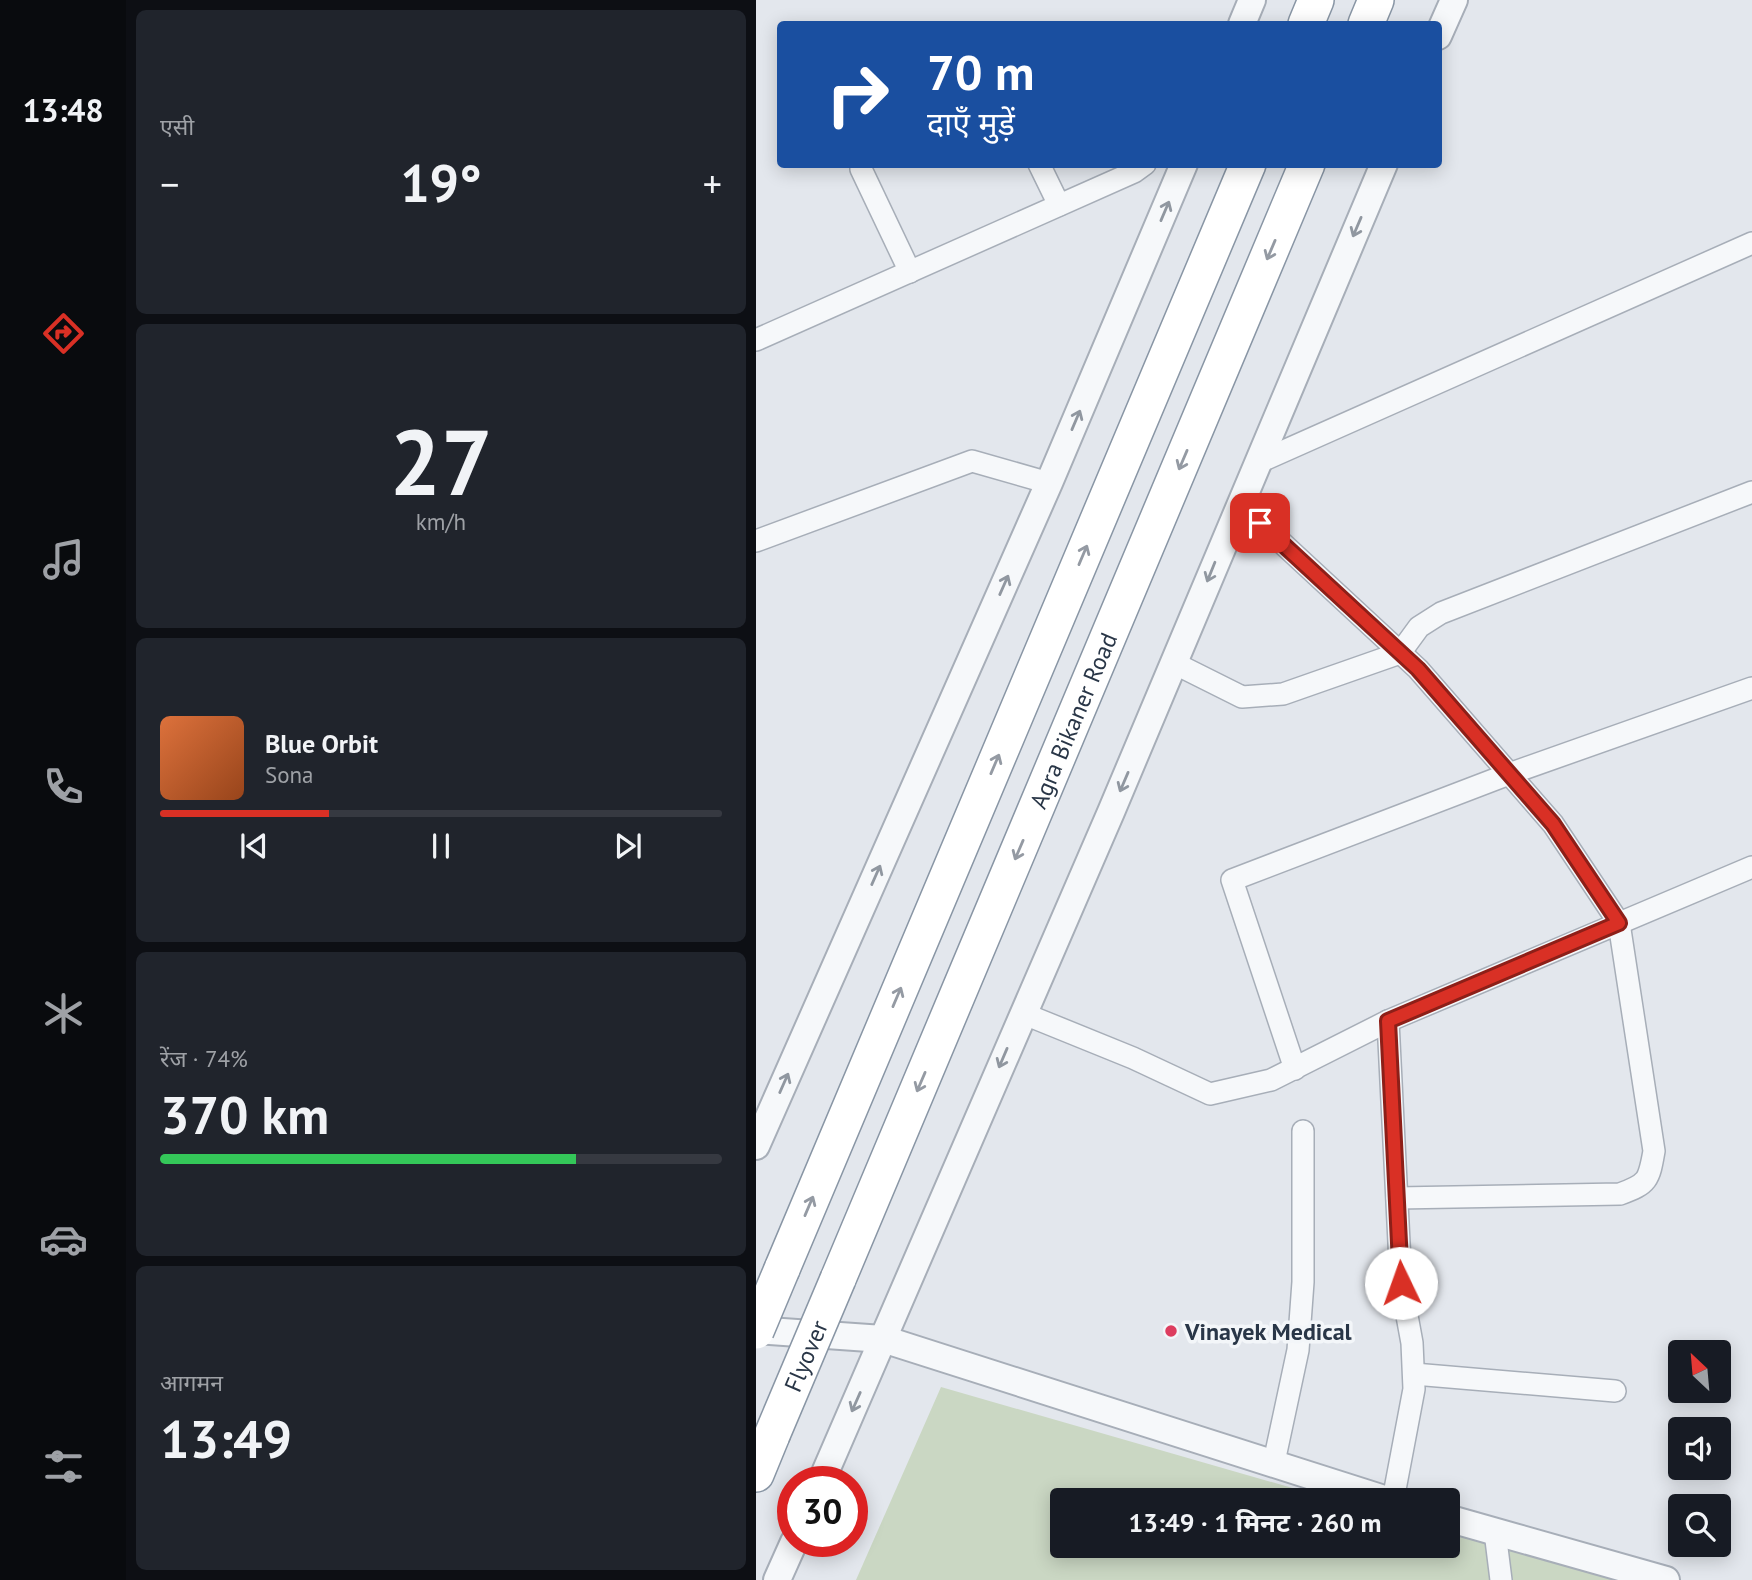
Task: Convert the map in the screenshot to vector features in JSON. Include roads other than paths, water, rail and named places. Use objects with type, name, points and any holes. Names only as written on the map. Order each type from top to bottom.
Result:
[{"type":"highway","points":[[1307,21],[1316,0]]},
{"type":"highway","points":[[1367,21],[1376,0]]},
{"type":"highway","points":[[756,1330],[1246,168]]},
{"type":"highway","name":"Agra Bikaner Road","points":[[838,1279],[1305,168]]},
{"type":"highway","name":"Flyover","points":[[756,1474],[838,1279]]},
{"type":"street","points":[[1243,21],[1252,0]]},
{"type":"street","points":[[1442,27],[1454,0]]},
{"type":"street","points":[[1041,168],[1059,205]]},
{"type":"street","points":[[756,340],[1139,168]]},
{"type":"street","points":[[756,1146],[1049,483],[1182,168]]},
{"type":"street","points":[[828,1466],[1174,663],[1382,168]]},
{"type":"street","points":[[861,169],[910,272]]},
{"type":"street","points":[[1258,463],[1752,243]]},
{"type":"street","points":[[756,541],[972,461],[1049,483]]},
{"type":"street","points":[[1174,663],[1242,697],[1283,694],[1400,653],[1419,627],[1441,613],[1752,492]]},
{"type":"street","points":[[1240,504],[1418,669],[1553,824],[1619,923],[1654,1151],[1650,1177],[1639,1187],[1620,1194],[1397,1198]]},
{"type":"street","points":[[1294,1069],[1233,880],[1509,774],[1752,688]]},
{"type":"street","points":[[1022,1013],[1133,1058],[1210,1094],[1271,1080],[1388,1021],[1752,867]]},
{"type":"street","points":[[1388,1021],[1401,1283],[1412,1343],[1414,1374],[1414,1389],[1395,1488]]},
{"type":"street","points":[[1274,1462],[1298,1350],[1303,1282],[1303,1131]]},
{"type":"street","points":[[756,1330],[883,1339],[1351,1488]]},
{"type":"street","points":[[1414,1374],[1615,1391]]},
{"type":"street","points":[[1460,1522],[1666,1580]]},
{"type":"street","points":[[1495,1532],[1501,1580]]},
{"type":"street","points":[[778,1580],[788,1557]]},
{"type":"place","name":"Vinayek Medical","points":[[1171,1331]]}]
